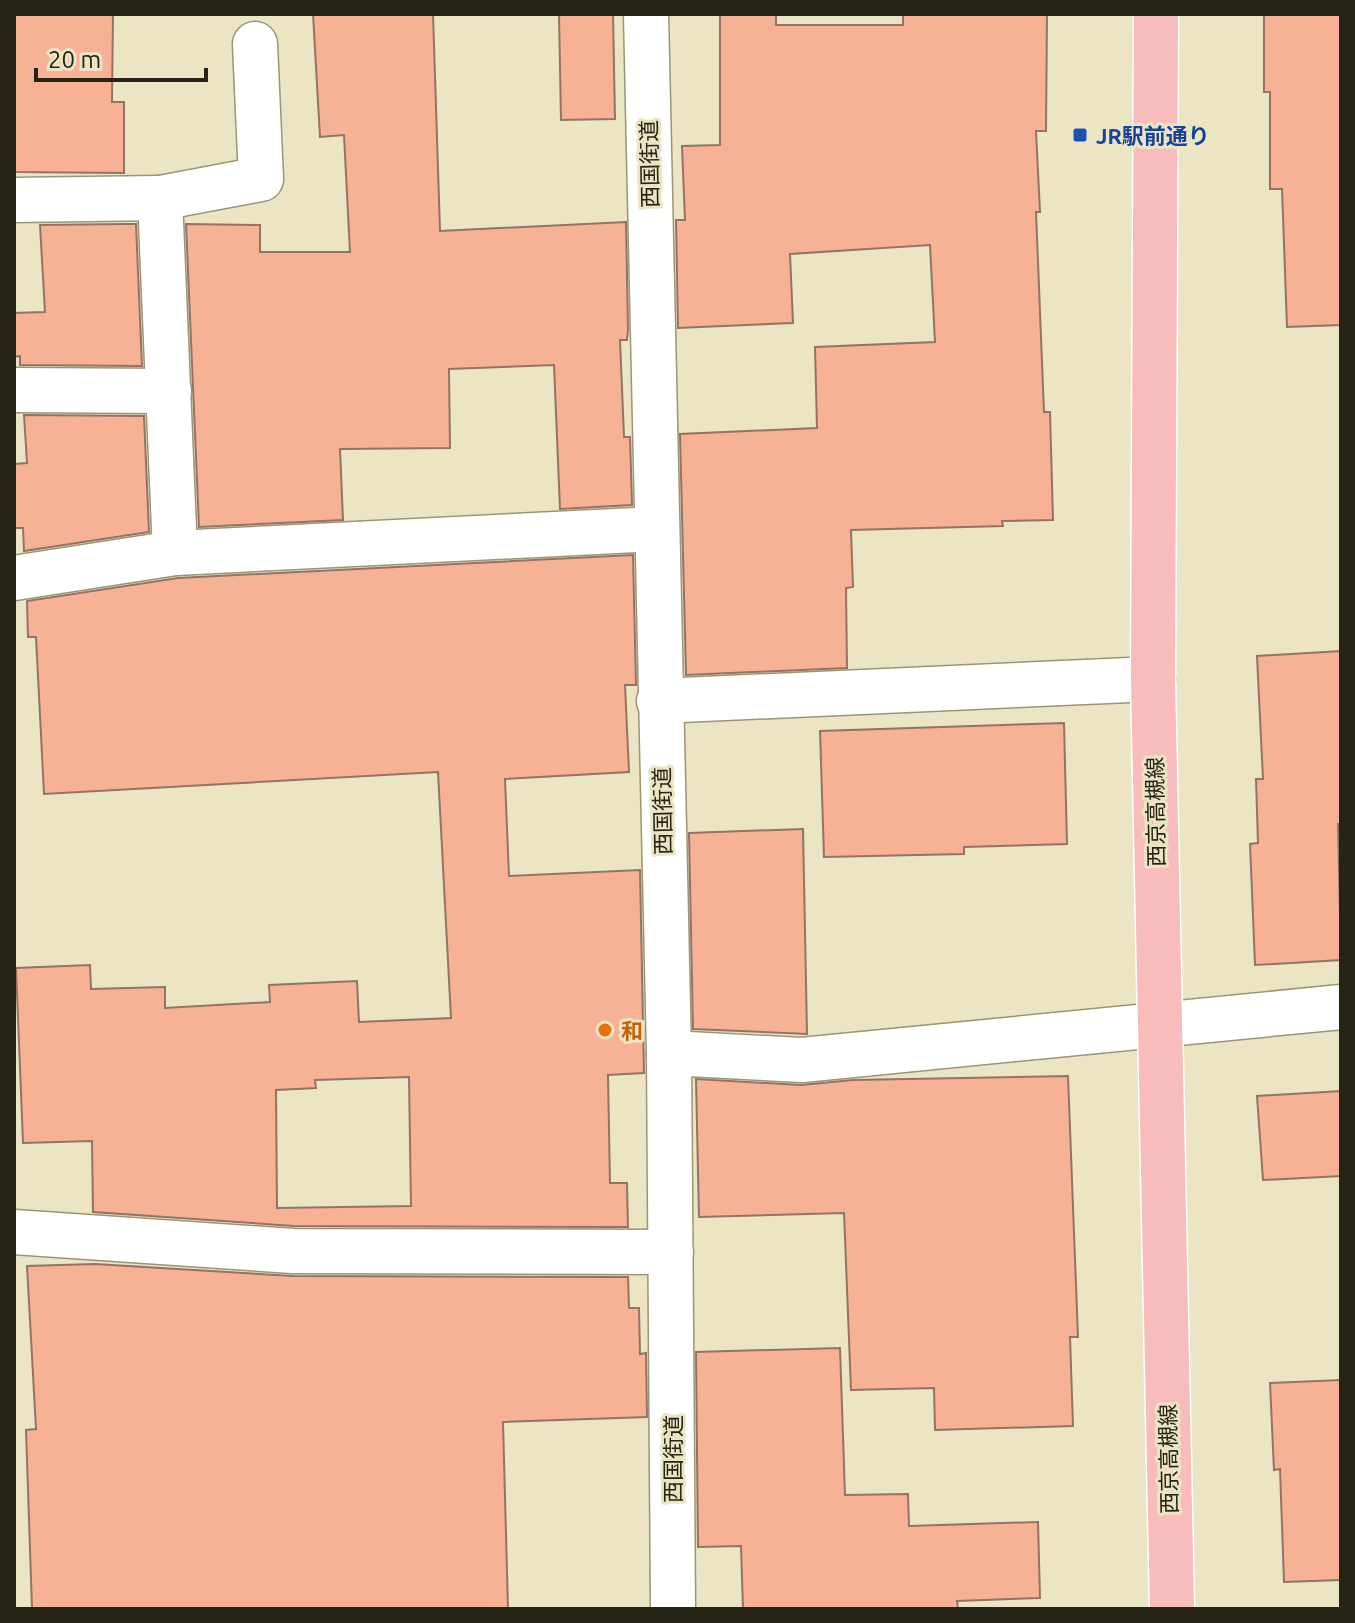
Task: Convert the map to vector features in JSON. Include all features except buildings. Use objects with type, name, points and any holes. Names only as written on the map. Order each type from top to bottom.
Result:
[{"type":"main road","name":"西京高槻線","points":[[1156,14],[1153,679],[1172,1609]]},
{"type":"street","name":"西国街道","points":[[646,14],[669,1053],[673,1609]]},
{"type":"street","points":[[14,200],[160,198],[261,179],[255,44]]},
{"type":"street","points":[[160,198],[175,553]]},
{"type":"street","points":[[14,390],[169,391]]},
{"type":"street","points":[[14,578],[175,553],[656,529]]},
{"type":"street","points":[[659,701],[1153,679]]},
{"type":"street","points":[[669,1053],[802,1060],[1341,1007]]},
{"type":"street","points":[[14,1232],[293,1251],[671,1252]]},
{"type":"place","name":"JR駅前通り","points":[[1080,135]]},
{"type":"place","name":"和","points":[[605,1030]]}]
